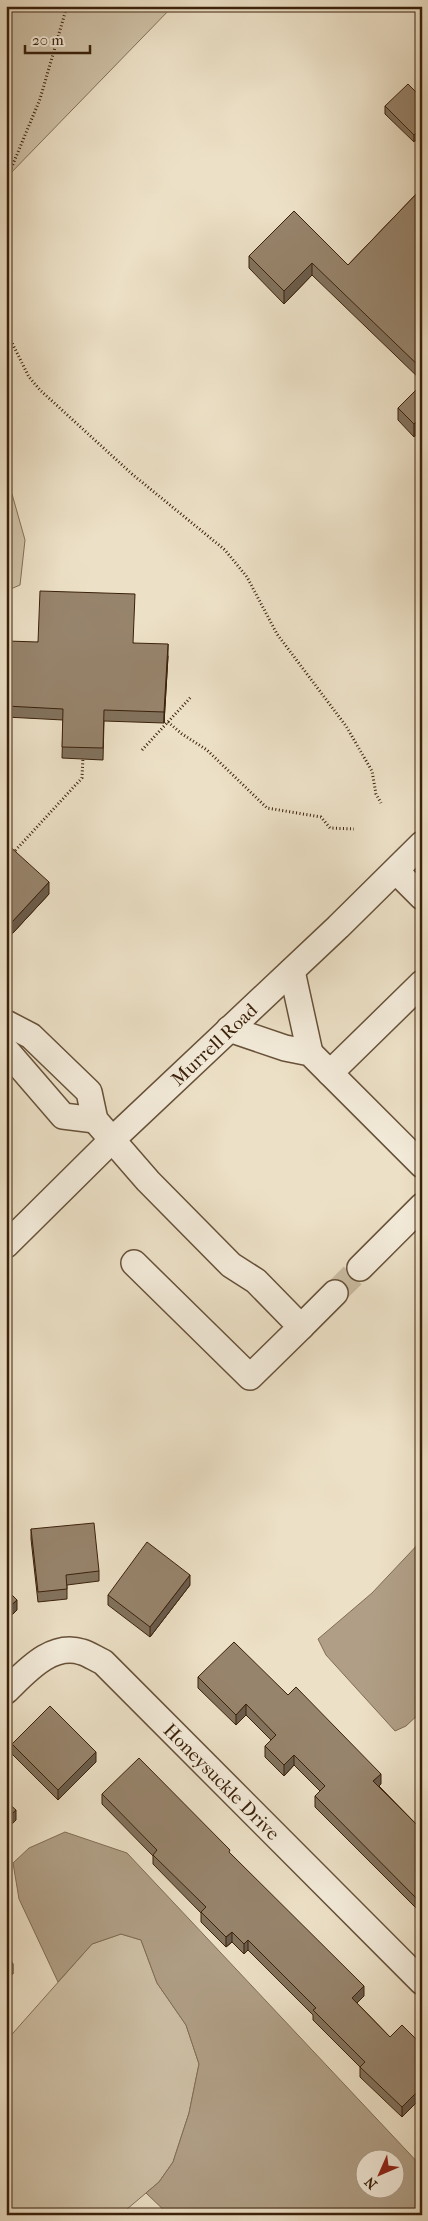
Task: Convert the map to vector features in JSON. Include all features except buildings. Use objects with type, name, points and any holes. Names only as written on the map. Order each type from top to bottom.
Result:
[{"type":"street","name":"Murrell Road","points":[[6,1245],[113,1139],[292,971],[422,844]]},
{"type":"street","points":[[396,871],[422,896]]},
{"type":"street","points":[[292,971],[310,1054]]},
{"type":"street","points":[[330,1073],[422,983]]},
{"type":"street","points":[[6,1023],[31,1036],[89,1092],[96,1120],[148,1181],[231,1265],[256,1281],[301,1327]]},
{"type":"street","points":[[229,1030],[310,1054],[422,1165]]},
{"type":"street","points":[[6,1050],[63,1116],[96,1120]]},
{"type":"street","points":[[360,1268],[422,1206]]},
{"type":"street","points":[[134,1263],[250,1377],[335,1293]]},
{"type":"street","name":"Honeysuckle Drive","points":[[6,1691],[32,1667],[55,1652],[80,1651],[103,1662],[422,1982]]},
{"type":"path","points":[[6,181],[40,99],[67,6]]},
{"type":"path","points":[[6,331],[29,377],[40,390],[132,474],[225,550],[236,562],[247,577],[276,634],[346,726],[372,771],[376,794],[381,803]]},
{"type":"path","points":[[142,750],[191,697]]},
{"type":"path","points":[[168,722],[182,734],[208,750],[267,808],[321,818],[330,828],[354,829]]},
{"type":"path","points":[[9,858],[82,778],[83,749]]},
{"type":"shaded area","points":[[6,6],[173,6],[6,178]]},
{"type":"shaded area","points":[[6,489],[12,494],[25,540],[20,585],[6,591]]},
{"type":"shaded area","points":[[422,1540],[422,1711],[406,1726],[395,1731],[326,1655],[318,1639],[372,1593]]},
{"type":"shaded area","points":[[65,1832],[127,1853],[404,2148],[356,2148],[356,2198],[406,2198],[406,2150],[422,2167],[422,2215],[169,2215],[146,2193],[159,2182],[173,2162],[189,2113],[199,2064],[186,2025],[157,1983],[141,1940],[121,1934],[92,1944],[58,1982],[19,1899],[13,1863],[29,1848]]},
{"type":"shaded area","points":[[121,1934],[141,1940],[157,1983],[186,2025],[199,2064],[189,2113],[173,2162],[159,2182],[120,2215],[16,2214],[6,2208],[6,2041],[92,1944]]},
{"type":"tunnel","points":[[335,1293],[360,1268]]}]
